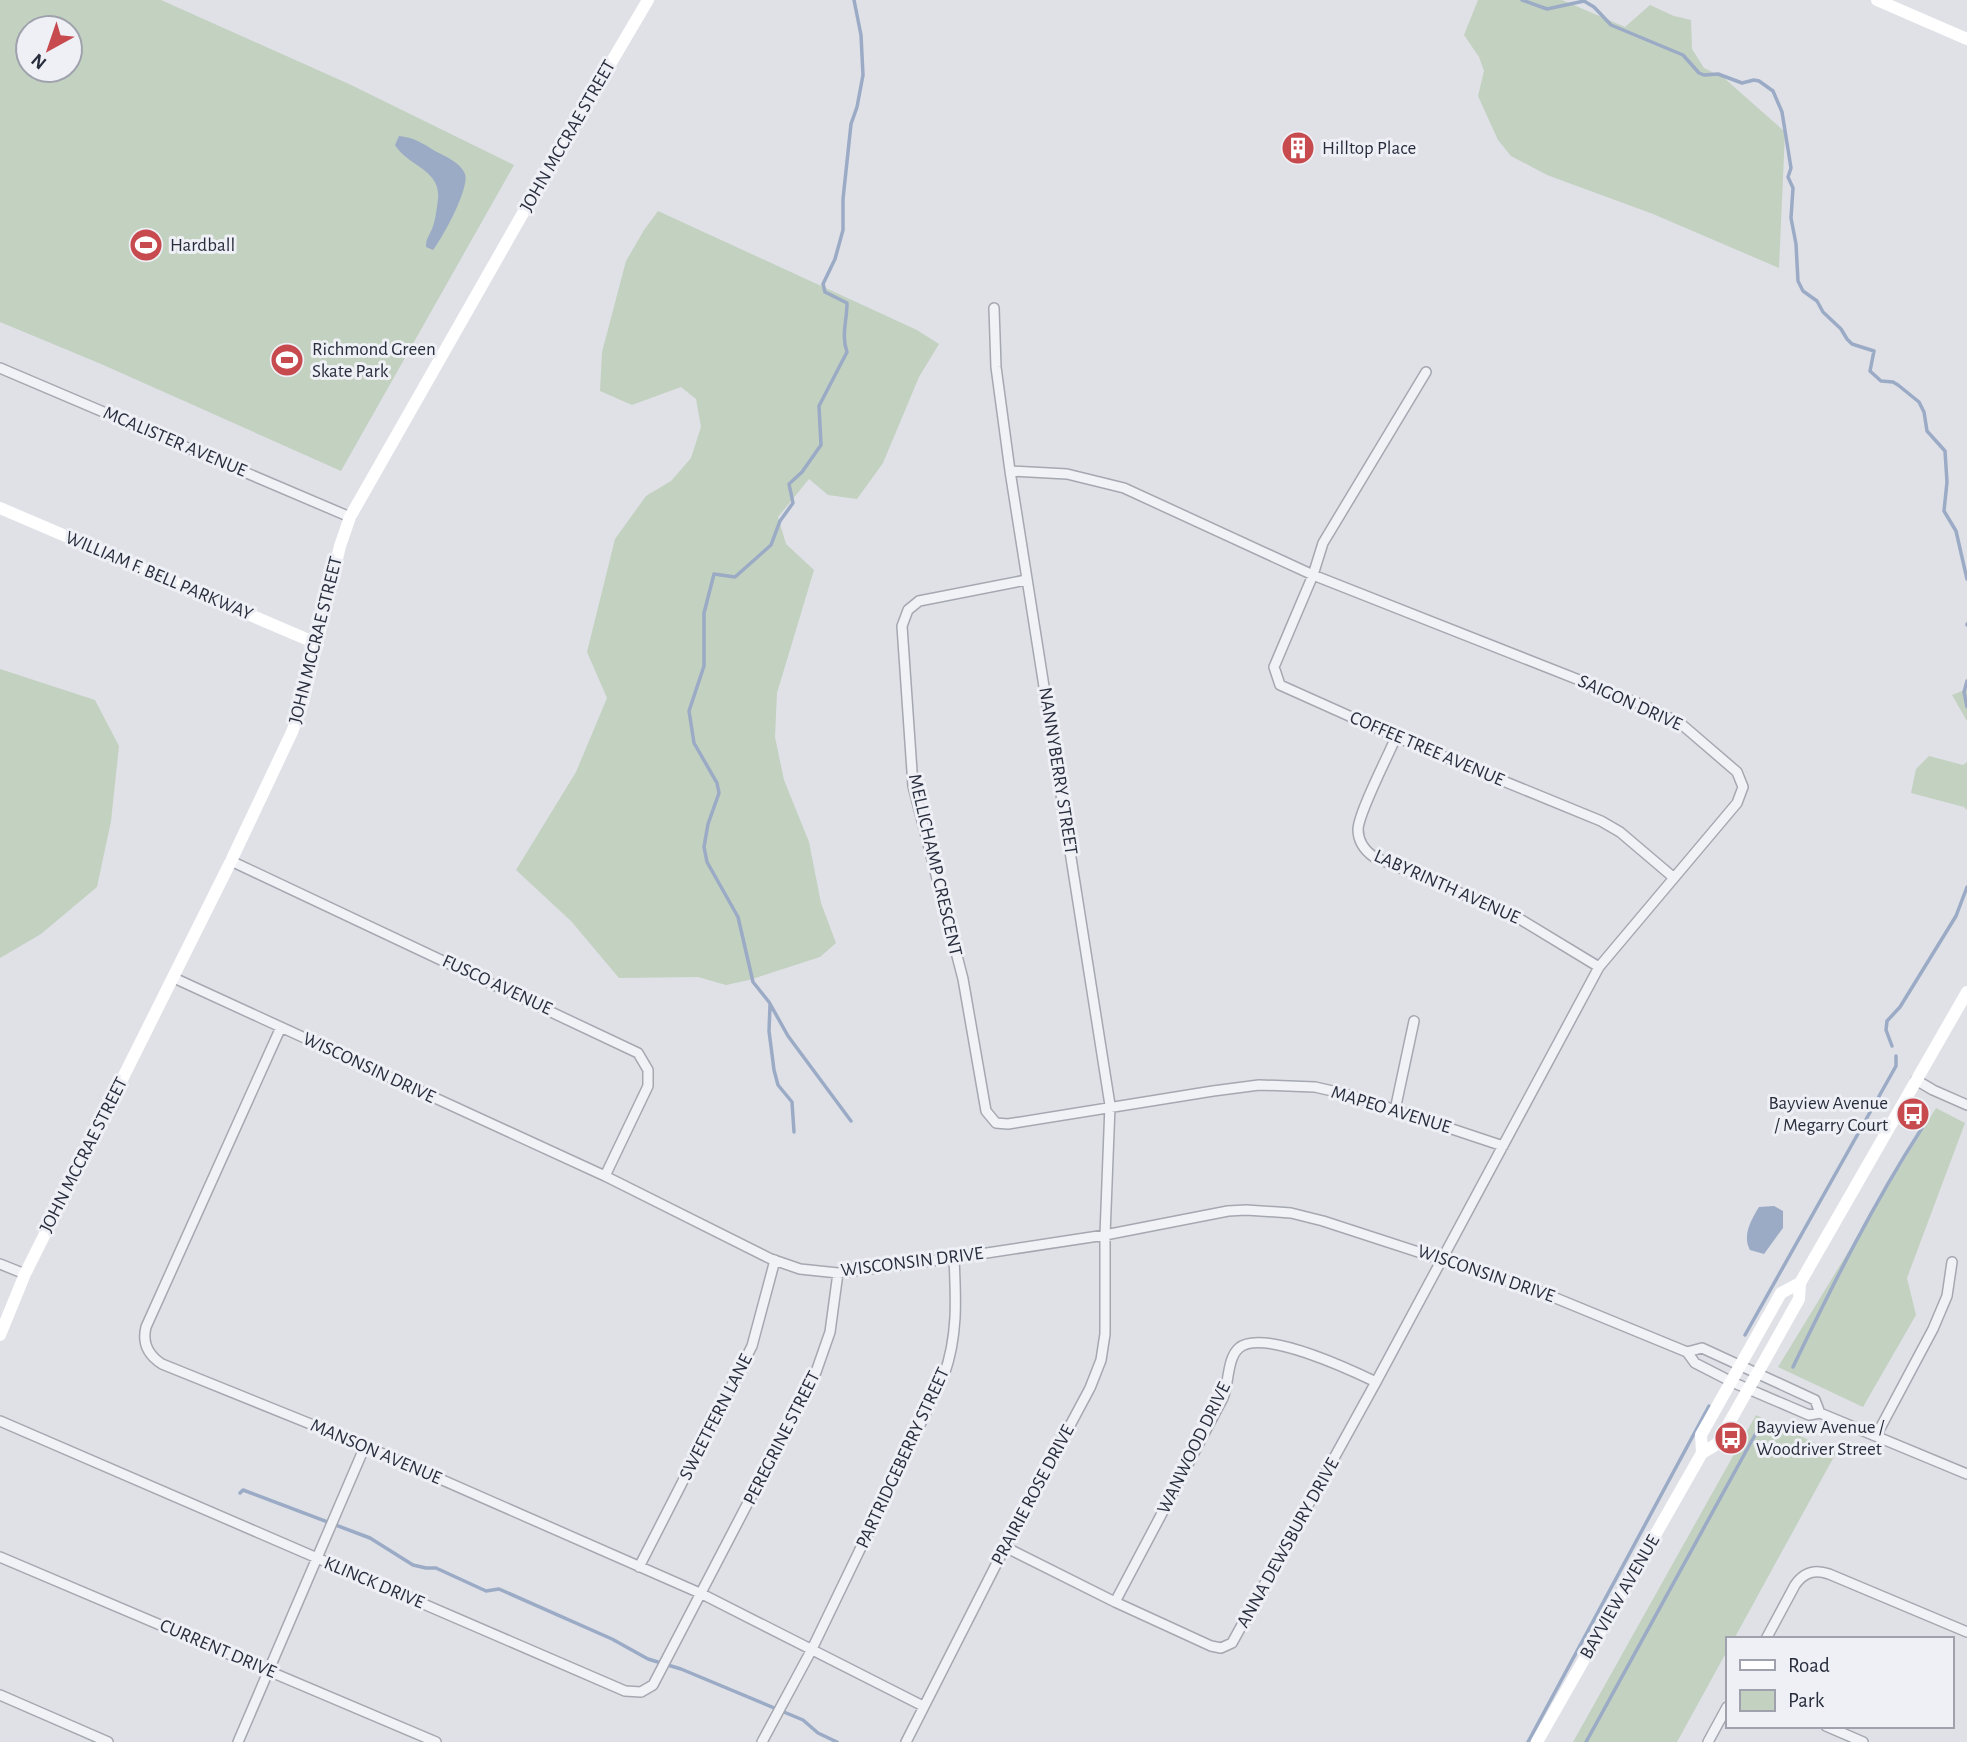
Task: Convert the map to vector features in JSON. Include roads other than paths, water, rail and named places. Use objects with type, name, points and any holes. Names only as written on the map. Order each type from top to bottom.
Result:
[{"type":"street","name":"JOHN MCCRAE STREET","points":[[0,1335],[25,1274],[174,978],[297,719],[350,516],[648,0]]},
{"type":"street","points":[[1877,0],[1967,39]]},
{"type":"street","name":"NANNYBERRY STREET","points":[[994,308],[996,367],[1010,471],[1110,1105],[1105,1235]]},
{"type":"street","name":"MCALISTER AVENUE","points":[[0,368],[350,516]]},
{"type":"street","name":"COFFEE TREE AVENUE","points":[[1426,372],[1323,543],[1313,575],[1274,667],[1280,685],[1396,737],[1601,821],[1620,832],[1673,877]]},
{"type":"street","name":"SAIGON DRIVE","points":[[1010,471],[1067,474],[1124,488],[1313,575],[1644,706],[1680,723],[1737,772],[1742,783],[1742,793],[1737,803],[1599,967],[1442,1258]]},
{"type":"street","name":"WILLIAM F. BELL PARKWAY","points":[[0,508],[318,644]]},
{"type":"street","name":"MELLICHAMP CRESCENT","points":[[1027,580],[919,601],[905,614],[902,626],[913,786],[963,979],[986,1111],[996,1123],[1008,1124],[1110,1105]]},
{"type":"street","name":"LABYRINTH AVENUE","points":[[1396,737],[1359,824],[1359,837],[1366,851],[1374,857],[1515,916],[1599,967]]},
{"type":"street","name":"FUSCO AVENUE","points":[[231,861],[638,1053],[648,1070],[648,1086],[605,1176]]},
{"type":"street","name":"WISCONSIN DRIVE","points":[[174,978],[605,1176],[775,1260],[800,1269],[838,1273],[954,1258],[1105,1235],[1228,1211],[1291,1213],[1323,1220],[1567,1301],[1687,1352],[1696,1363],[1748,1390],[1809,1415],[1820,1413],[1815,1400],[1757,1373],[1702,1348],[1687,1352]]},
{"type":"street","name":"BAYVIEW AVENUE","points":[[1537,1742],[1702,1452],[1717,1444],[1748,1390],[1800,1299],[1800,1283],[1967,992]]},
{"type":"street","points":[[1395,1110],[1413,1021]]},
{"type":"street","name":"MANSON AVENUE","points":[[281,1027],[147,1325],[145,1342],[152,1356],[162,1364],[365,1446],[702,1594],[923,1706]]},
{"type":"street","points":[[1916,1080],[1967,1105]]},
{"type":"street","name":"MAPEO AVENUE","points":[[1110,1105],[1259,1085],[1323,1089],[1350,1095],[1503,1146]]},
{"type":"street","name":"PRAIRIE ROSE DRIVE","points":[[906,1742],[1090,1388],[1101,1360],[1106,1320],[1105,1235]]},
{"type":"street","name":"PARTRIDGEBERRY STREET","points":[[812,1649],[948,1362],[957,1314],[954,1258]]},
{"type":"street","name":"ANNA DEWSBURY DRIVE","points":[[1005,1547],[1211,1646],[1223,1648],[1232,1643],[1442,1258]]},
{"type":"street","name":"SWEETFERN LANE","points":[[639,1566],[752,1346],[775,1260]]},
{"type":"street","points":[[1876,1436],[1933,1329],[1947,1296],[1952,1262]]},
{"type":"street","points":[[0,1264],[25,1274]]},
{"type":"street","name":"PEREGRINE STREET","points":[[702,1594],[824,1353],[830,1332],[838,1273]]},
{"type":"street","name":"BAYVIEW AVENUE","points":[[1702,1452],[1701,1435],[1781,1293],[1800,1283]]},
{"type":"street","name":"WANWOOD DRIVE","points":[[1115,1602],[1219,1407],[1229,1381],[1232,1360],[1239,1348],[1254,1342],[1291,1348],[1326,1359],[1376,1382]]},
{"type":"street","points":[[1820,1413],[1967,1474]]},
{"type":"street","name":"KLINCK DRIVE","points":[[0,1422],[632,1692],[641,1692],[653,1685],[702,1594]]},
{"type":"street","points":[[238,1742],[365,1446]]},
{"type":"street","name":"CURRENT DRIVE","points":[[0,1557],[436,1742]]},
{"type":"street","points":[[1767,1637],[1799,1579],[1814,1571],[1829,1573],[1967,1632]]},
{"type":"street","points":[[762,1742],[812,1649]]},
{"type":"street","points":[[0,1695],[108,1742]]},
{"type":"street","points":[[1708,1742],[1726,1709]]},
{"type":"street","points":[[1831,1728],[1863,1742]]},
{"type":"water","points":[[399,136],[418,141],[448,158],[460,166],[465,174],[459,201],[433,250],[426,247],[426,244],[436,216],[438,189],[429,174],[400,152],[395,145]]},
{"type":"water","points":[[1774,1206],[1783,1211],[1783,1228],[1764,1254],[1750,1250],[1747,1234],[1753,1217],[1759,1207]]},
{"type":"waterway","points":[[851,1121],[788,1036],[769,1002],[753,982],[738,917],[707,862],[704,847],[708,824],[719,793],[717,783],[694,743],[689,711],[704,666],[704,613],[714,574],[735,577],[771,545],[780,521],[793,503],[789,484],[802,472],[821,445],[819,406],[847,352],[844,334],[847,303],[825,292],[823,284],[835,259],[843,230],[843,199],[851,124],[863,75],[861,35],[854,0]]},
{"type":"waterway","points":[[1522,0],[1547,9],[1584,1],[1594,7],[1611,25],[1683,55],[1699,73],[1718,74],[1742,83],[1759,81],[1773,91],[1782,112],[1791,168],[1788,177],[1793,188],[1791,218],[1798,281],[1803,291],[1817,301],[1823,312],[1852,344],[1874,351],[1870,371],[1881,381],[1898,385],[1919,402],[1924,412],[1927,431],[1945,451],[1947,482],[1944,511],[1956,531],[1967,579]]},
{"type":"waterway","points":[[1967,681],[1964,692],[1967,707]]},
{"type":"waterway","points":[[1892,1046],[1886,1030],[1887,1021],[1900,1007],[1956,916],[1967,887]]},
{"type":"waterway","points":[[770,1005],[769,1031],[774,1070],[778,1085],[792,1102],[794,1132]]},
{"type":"waterway","points":[[1745,1335],[1896,1066],[1896,1056]]},
{"type":"waterway","points":[[1793,1367],[1854,1246],[1922,1128]]},
{"type":"waterway","points":[[1528,1742],[1709,1406]]},
{"type":"waterway","points":[[1586,1742],[1761,1424]]},
{"type":"waterway","points":[[240,1493],[243,1490],[370,1538],[413,1565],[436,1568],[486,1591],[499,1589],[612,1639],[648,1659],[681,1669],[803,1720],[818,1733],[837,1742]]},
{"type":"place","name":"Hilltop Place","points":[[1298,148]]},
{"type":"place","name":"Hardball","points":[[146,245]]},
{"type":"place","name":"Richmond Green Skate Park","points":[[287,360]]},
{"type":"place","name":"Bayview Avenue / Megarry Court","points":[[1913,1114]]},
{"type":"place","name":"Bayview Avenue / Woodriver Street","points":[[1731,1438]]}]
